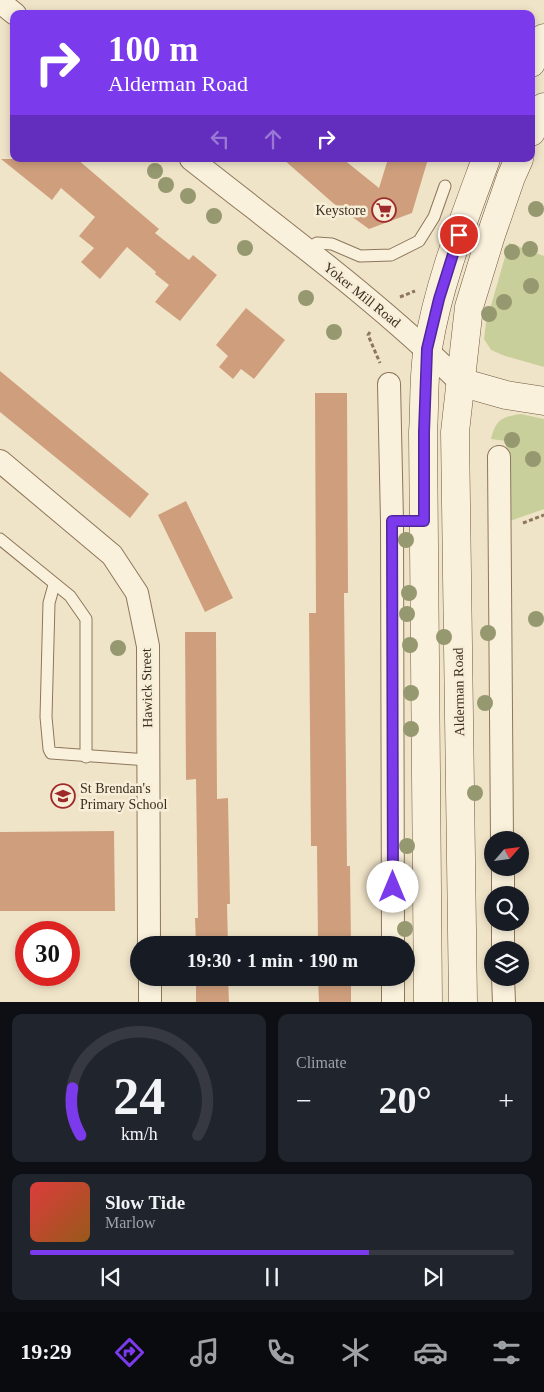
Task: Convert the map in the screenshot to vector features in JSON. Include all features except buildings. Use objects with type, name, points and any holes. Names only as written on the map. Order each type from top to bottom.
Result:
[{"type":"street","points":[[0,2],[10,11]]},
{"type":"street","points":[[535,55],[544,38]]},
{"type":"street","points":[[535,124],[544,107]]},
{"type":"street","name":"Yoker Mill Road","points":[[195,162],[384,312],[427,349],[460,382],[506,395],[544,401]]},
{"type":"street","points":[[428,1002],[424,521],[424,432],[427,349],[439,299],[464,219],[485,162]]},
{"type":"street","name":"Alderman Road","points":[[463,1002],[455,432],[469,307],[491,235],[518,162]]},
{"type":"street","points":[[389,384],[392,521],[393,936]]},
{"type":"street","points":[[499,457],[502,831]]},
{"type":"street","name":"Hawick Street","points":[[0,461],[112,555],[136,593],[148,646],[149,936]]},
{"type":"street","points":[[392,521],[424,521]]},
{"type":"street","points":[[150,986],[150,1002]]},
{"type":"street","points":[[393,986],[393,1002]]},
{"type":"street","points":[[504,986],[504,1002]]},
{"type":"lane","points":[[306,250],[317,243],[332,244],[360,256],[391,255],[419,241],[434,217],[445,186]]},
{"type":"lane","points":[[0,539],[70,596],[86,618],[86,757]]},
{"type":"lane","points":[[54,584],[49,602],[46,718],[48,749],[51,753],[86,757],[148,760]]},
{"type":"path","points":[[384,312],[368,335],[389,384]]},
{"type":"green space","points":[[509,243],[544,256],[544,367],[491,350],[484,339],[486,323]]},
{"type":"green space","points":[[521,414],[544,419],[544,509],[510,521],[506,441],[491,439],[500,420]]},
{"type":"place","name":"Keystore","points":[[384,210]]},
{"type":"place","name":"St Brendan's Primary School","points":[[63,796]]},
{"type":"route","points":[[393,887],[392,521],[424,521],[424,432],[427,349],[439,299],[459,235]]}]
